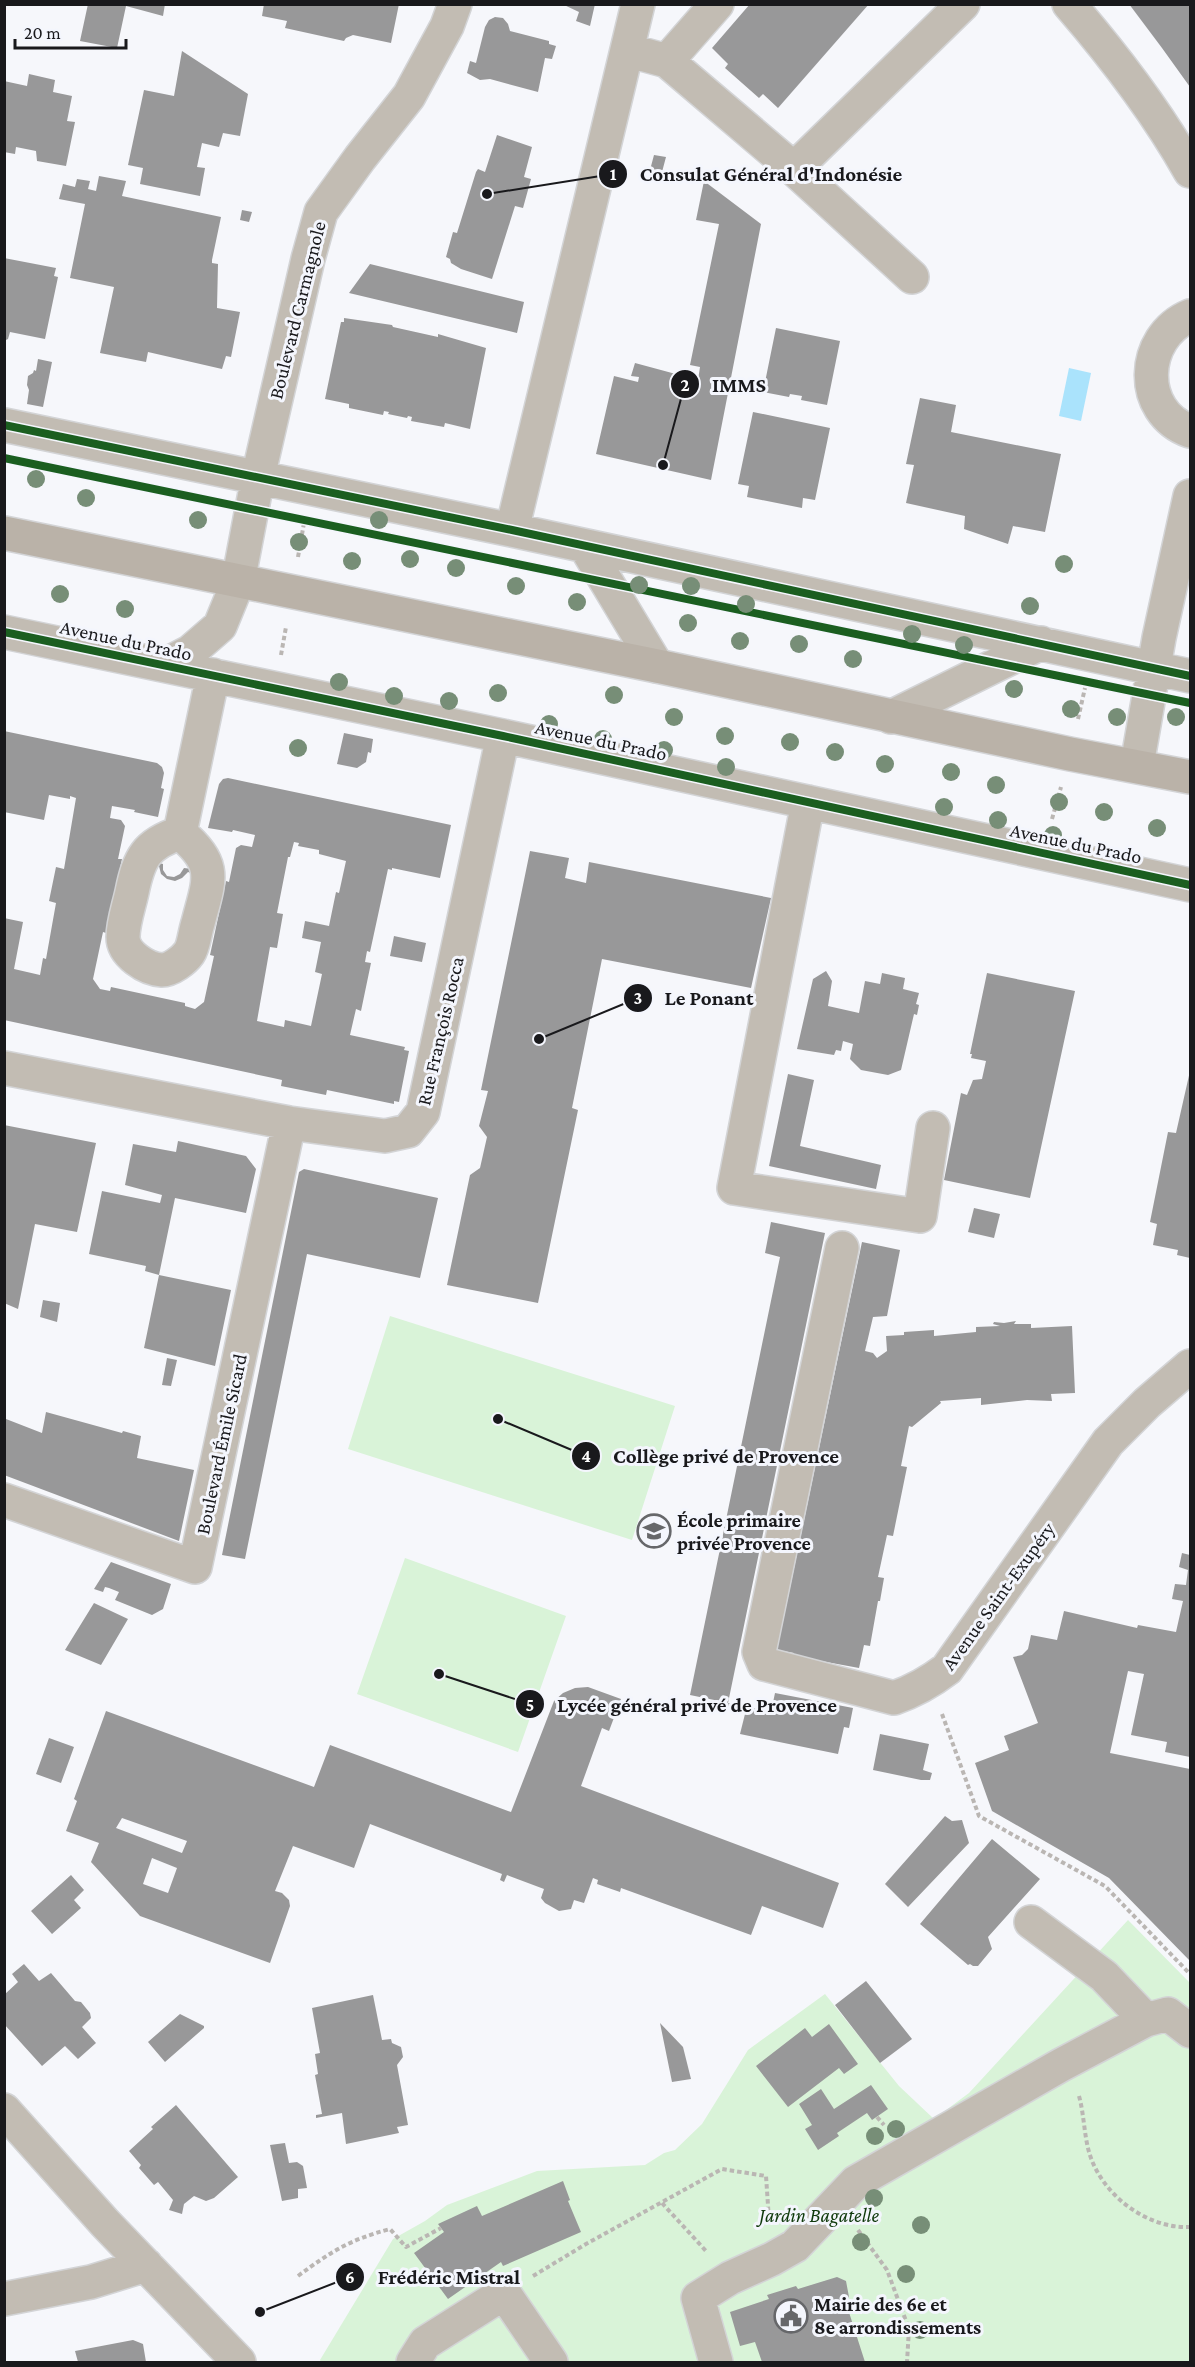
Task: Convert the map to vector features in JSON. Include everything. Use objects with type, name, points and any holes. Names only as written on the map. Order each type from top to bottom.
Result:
[{"type":"main road","points":[[4,533],[657,666],[1070,754],[1191,777]]},
{"type":"street","name":"Boulevard Carmagnole","points":[[238,582],[258,477],[321,212],[409,96],[447,26],[456,4]]},
{"type":"street","points":[[512,530],[638,4]]},
{"type":"street","points":[[667,61],[717,4]]},
{"type":"street","points":[[794,169],[963,4]]},
{"type":"street","points":[[1069,4],[1091,29],[1166,129],[1191,171]]},
{"type":"street","points":[[627,50],[667,61],[794,169],[912,277]]},
{"type":"street","points":[[1191,316],[1178,321],[1161,339],[1151,363],[1152,387],[1163,411],[1181,428],[1191,431]]},
{"type":"street","points":[[4,425],[512,530],[1191,676]]},
{"type":"street","points":[[1137,765],[1153,668],[1186,543],[1190,501]]},
{"type":"street","points":[[585,546],[657,666]]},
{"type":"street","name":"Avenue du Prado","points":[[165,665],[190,652],[220,626],[238,582]]},
{"type":"street","name":"Avenue du Prado","points":[[4,632],[504,736],[1191,885]]},
{"type":"street","points":[[891,717],[1041,643]]},
{"type":"street","points":[[180,833],[213,675]]},
{"type":"street","name":"Rue François Rocca","points":[[4,1068],[289,1123],[385,1136],[408,1131],[423,1112],[504,736]]},
{"type":"street","points":[[808,802],[734,1188],[920,1216],[933,1128]]},
{"type":"street","name":"Boulevard Émile Sicard","points":[[4,1500],[195,1567],[289,1123]]},
{"type":"street","points":[[842,1248],[759,1652],[764,1664],[894,1698],[931,1682]]},
{"type":"street","name":"Avenue Saint-Exupéry","points":[[931,1682],[948,1669],[1108,1442],[1147,1403],[1191,1366]]},
{"type":"street","points":[[1031,1923],[1104,1976],[1146,2020]]},
{"type":"street","points":[[716,2362],[698,2298],[730,2278],[795,2246],[856,2182],[1061,2065],[1146,2020],[1168,2014],[1191,2031]]},
{"type":"street","points":[[4,2110],[146,2265],[239,2362]]},
{"type":"street","points":[[4,2299],[91,2282],[146,2265]]},
{"type":"street","points":[[413,2362],[425,2343],[504,2293],[551,2362]]},
{"type":"path","points":[[1061,2065],[1077,2088],[1084,2112],[1089,2152],[1105,2187],[1136,2212],[1174,2228],[1191,2227]]},
{"type":"path","points":[[504,2293],[586,2244],[722,2169],[766,2176]]},
{"type":"path","points":[[837,2202],[887,2270],[909,2329],[908,2362]]},
{"type":"path","points":[[662,2203],[730,2278]]},
{"type":"path","points":[[298,2276],[333,2250],[363,2236],[390,2229],[406,2247],[441,2228]]},
{"type":"green space","points":[[390,1316],[675,1406],[632,1540],[348,1449]]},
{"type":"green space","points":[[405,1558],[566,1616],[518,1752],[357,1694]]},
{"type":"green space","name":"Jardin Bagatelle","points":[[1128,1920],[1190,1983],[1190,2362],[321,2362],[320,2360],[393,2239],[425,2221],[447,2205],[537,2171],[645,2165],[664,2153],[675,2150],[702,2124],[748,2050],[825,1994],[899,2086],[934,2119],[969,2093]]},
{"type":"water","points":[[1069,368],[1091,373],[1081,421],[1059,416]]},
{"type":"building","points":[[88,4],[165,4],[163,16],[126,6],[117,48],[80,41]]},
{"type":"building","points":[[264,4],[399,4],[391,43],[353,35],[344,41],[285,28],[287,21],[262,16]]},
{"type":"building","points":[[562,4],[595,4],[590,26],[576,21],[579,12]]},
{"type":"building","points":[[750,4],[869,4],[778,108],[763,94],[759,98],[725,68],[728,64],[712,48]]},
{"type":"building","points":[[1129,4],[1190,4],[1190,87],[1162,48]]},
{"type":"building","points":[[495,17],[503,18],[510,31],[549,41],[549,44],[556,46],[552,59],[545,58],[538,92],[490,79],[480,80],[467,73],[470,61],[476,63],[485,27],[489,20]]},
{"type":"building","points":[[182,51],[248,94],[240,136],[223,133],[219,147],[202,143],[197,167],[205,168],[200,196],[140,184],[143,168],[128,165],[144,90],[174,96]]},
{"type":"building","points":[[29,74],[55,80],[53,92],[72,96],[67,121],[75,122],[66,166],[37,161],[36,151],[16,147],[15,154],[4,152],[4,81],[27,86]]},
{"type":"building","points":[[497,135],[532,147],[524,177],[531,179],[523,208],[515,206],[492,279],[461,269],[446,257],[453,232],[457,233],[476,172],[478,169],[485,172]]},
{"type":"building","points":[[654,155],[666,157],[662,172],[650,170]]},
{"type":"building","points":[[99,176],[126,181],[122,196],[221,217],[212,260],[212,263],[218,264],[217,308],[240,312],[231,357],[226,356],[222,369],[148,352],[146,362],[100,353],[114,287],[70,278],[85,204],[59,199],[63,184],[75,187],[77,179],[90,181],[88,189],[96,191]]},
{"type":"building","points":[[704,181],[761,224],[711,480],[596,454],[614,376],[638,382],[639,377],[631,376],[635,363],[698,380],[700,367],[690,365],[719,224],[696,220]]},
{"type":"building","points":[[242,210],[252,212],[249,222],[240,220]]},
{"type":"building","points":[[4,258],[56,268],[54,276],[58,277],[45,339],[10,332],[8,339],[4,341]]},
{"type":"building","points":[[370,264],[524,302],[517,333],[349,293]]},
{"type":"building","points":[[344,318],[392,325],[438,337],[438,334],[486,348],[470,429],[445,423],[444,427],[411,421],[412,417],[388,414],[389,412],[384,411],[383,415],[349,408],[349,404],[325,399],[341,322],[344,322]]},
{"type":"building","points":[[776,328],[840,341],[827,405],[801,400],[802,396],[790,394],[789,397],[763,392]]},
{"type":"building","points":[[38,359],[52,362],[43,407],[27,404],[28,376],[34,370],[36,371]]},
{"type":"building","points":[[920,398],[956,405],[951,432],[1061,454],[1045,532],[1013,526],[1008,544],[964,529],[965,516],[906,503],[914,465],[906,464]]},
{"type":"building","points":[[753,412],[830,428],[815,500],[803,498],[802,508],[747,497],[749,486],[738,484]]},
{"type":"building","points":[[4,731],[157,763],[162,767],[164,773],[161,788],[164,789],[158,817],[112,806],[110,818],[121,820],[125,826],[118,859],[122,859],[106,933],[103,932],[93,979],[100,989],[110,991],[111,987],[185,1003],[185,1006],[195,1009],[204,1002],[214,956],[210,955],[226,881],[229,882],[236,848],[241,845],[252,847],[255,835],[208,828],[219,784],[223,779],[228,778],[451,825],[440,878],[388,869],[370,952],[367,951],[365,962],[371,963],[361,1011],[356,1009],[350,1035],[405,1047],[404,1050],[409,1051],[399,1102],[394,1101],[394,1104],[327,1090],[326,1095],[281,1086],[282,1080],[4,1020],[4,918],[23,922],[14,969],[40,975],[43,958],[46,959],[56,903],[49,901],[56,867],[64,869],[76,798],[49,795],[44,820],[4,812]],"holes":[[[294,842],[299,843],[298,846],[319,850],[319,854],[346,861],[339,893],[336,892],[329,926],[305,921],[302,938],[321,942],[315,972],[322,974],[311,1026],[285,1020],[284,1027],[257,1021],[270,947],[277,948],[283,914],[277,913],[288,857],[290,857]]]},
{"type":"building","points":[[344,733],[373,739],[371,753],[368,752],[366,762],[357,768],[337,764]]},
{"type":"building","points":[[530,851],[569,858],[565,878],[586,883],[589,862],[771,898],[751,988],[602,959],[572,1108],[578,1110],[538,1303],[447,1285],[470,1175],[480,1168],[487,1137],[479,1126],[488,1091],[481,1090]]},
{"type":"building","points":[[155,862],[163,864],[163,870],[167,876],[174,877],[184,868],[192,869],[191,873],[188,872],[175,881],[161,874],[159,866],[154,866]]},
{"type":"building","points":[[394,936],[426,943],[422,962],[390,956]]},
{"type":"building","points":[[826,971],[832,981],[828,1006],[859,1013],[865,981],[880,984],[882,973],[905,978],[903,989],[919,993],[916,1004],[919,1005],[917,1015],[914,1014],[901,1070],[888,1075],[861,1070],[850,1059],[853,1044],[843,1041],[841,1051],[836,1050],[834,1055],[797,1049],[813,979]]},
{"type":"building","points":[[987,973],[1075,991],[1030,1198],[944,1180],[961,1093],[967,1095],[973,1080],[982,1079],[986,1061],[971,1058],[972,1054],[970,1054]]},
{"type":"building","points":[[1190,1071],[1190,1258],[1177,1255],[1178,1250],[1153,1245],[1157,1224],[1150,1222],[1168,1132],[1176,1133]]},
{"type":"building","points":[[788,1074],[814,1080],[800,1146],[881,1165],[876,1189],[769,1166]]},
{"type":"building","points":[[4,1125],[96,1143],[77,1232],[35,1224],[18,1309],[4,1303]]},
{"type":"building","points":[[178,1141],[246,1156],[256,1169],[246,1213],[175,1198],[159,1275],[145,1271],[146,1266],[89,1254],[102,1191],[160,1203],[162,1195],[125,1185],[133,1144],[176,1152]]},
{"type":"building","points":[[304,1169],[438,1198],[420,1278],[307,1254],[245,1559],[222,1555],[299,1172]]},
{"type":"building","points":[[974,1208],[1000,1214],[994,1238],[968,1232]]},
{"type":"building","points":[[771,1222],[825,1233],[728,1703],[771,1712],[775,1693],[853,1708],[849,1728],[844,1727],[838,1754],[740,1734],[746,1710],[723,1706],[724,1702],[690,1695],[780,1257],[765,1253]]},
{"type":"building","points":[[862,1242],[900,1250],[887,1316],[873,1317],[865,1351],[873,1353],[877,1358],[887,1351],[886,1336],[904,1335],[904,1332],[934,1330],[934,1336],[976,1332],[976,1327],[1000,1326],[993,1324],[994,1322],[1016,1321],[1014,1324],[1031,1324],[1031,1328],[1072,1326],[1075,1393],[1051,1394],[1052,1401],[1027,1400],[981,1405],[981,1398],[940,1401],[941,1403],[912,1427],[909,1426],[901,1466],[907,1467],[893,1536],[887,1535],[878,1577],[884,1578],[880,1601],[878,1601],[870,1646],[864,1645],[859,1668],[794,1656],[794,1653],[777,1650]]},
{"type":"building","points":[[159,1275],[231,1290],[215,1366],[144,1348]]},
{"type":"building","points":[[43,1300],[60,1303],[57,1322],[40,1317]]},
{"type":"building","points":[[167,1358],[177,1360],[171,1386],[162,1385]]},
{"type":"building","points":[[46,1412],[141,1436],[137,1458],[194,1470],[179,1541],[4,1475],[6,1419],[42,1433]]},
{"type":"building","points":[[1182,1553],[1190,1555],[1190,1757],[1165,1752],[1167,1742],[1131,1735],[1144,1674],[1128,1671],[1110,1753],[1190,1769],[1190,1961],[1109,1878],[992,1811],[975,1763],[1009,1750],[1004,1736],[1038,1723],[1013,1657],[1022,1655],[1028,1649],[1031,1635],[1057,1640],[1064,1611],[1137,1628],[1138,1625],[1176,1632],[1183,1601],[1172,1599],[1175,1584],[1186,1585],[1188,1570],[1179,1567]]},
{"type":"building","points":[[111,1562],[171,1584],[163,1609],[152,1615],[115,1600],[119,1592],[105,1587],[103,1592],[94,1589]]},
{"type":"building","points":[[94,1603],[128,1619],[101,1665],[65,1650]]},
{"type":"building","points":[[588,1687],[621,1699],[609,1731],[602,1728],[581,1786],[839,1883],[823,1928],[762,1906],[751,1935],[621,1888],[620,1892],[597,1884],[598,1880],[593,1878],[584,1903],[574,1900],[571,1909],[559,1911],[541,1898],[544,1889],[507,1875],[504,1882],[500,1880],[502,1874],[370,1824],[354,1868],[293,1846],[275,1891],[282,1893],[289,1900],[290,1906],[270,1963],[140,1916],[91,1862],[99,1843],[66,1831],[77,1801],[74,1799],[106,1711],[314,1787],[330,1745],[511,1812],[554,1701],[563,1693],[575,1688]],"holes":[[[122,1818],[187,1841],[182,1853],[116,1828]],[[152,1858],[177,1868],[168,1893],[143,1884]]]},
{"type":"building","points":[[880,1734],[929,1744],[923,1770],[932,1773],[930,1780],[873,1770]]},
{"type":"building","points":[[49,1738],[74,1747],[61,1783],[36,1774]]},
{"type":"building","points":[[945,1816],[952,1821],[962,1820],[969,1843],[908,1907],[885,1884]]},
{"type":"building","points":[[992,1839],[1040,1879],[988,1937],[992,1949],[978,1966],[973,1966],[968,1965],[920,1924]]},
{"type":"building","points":[[71,1875],[84,1890],[74,1900],[81,1908],[52,1934],[31,1911]]},
{"type":"building","points":[[24,1964],[39,1981],[51,1973],[75,2001],[81,2002],[90,2013],[91,2018],[82,2027],[96,2043],[78,2059],[65,2046],[42,2066],[4,2024],[4,1995],[18,1982],[12,1974]]},
{"type":"building","points":[[866,1981],[912,2039],[880,2063],[835,2005]]},
{"type":"building","points":[[373,1995],[382,2040],[391,2039],[392,2043],[401,2047],[403,2057],[397,2065],[408,2125],[397,2127],[399,2133],[346,2144],[342,2113],[316,2118],[316,2115],[322,2114],[315,2075],[318,2074],[315,2054],[320,2053],[312,2008]]},
{"type":"building","points":[[180,2014],[204,2028],[165,2062],[148,2042]]},
{"type":"building","points":[[660,2023],[683,2047],[691,2079],[672,2082]]},
{"type":"building","points":[[829,2024],[858,2064],[844,2074],[839,2068],[788,2107],[756,2066],[805,2028],[812,2037]]},
{"type":"building","points":[[871,2085],[888,2109],[872,2120],[867,2113],[837,2133],[839,2136],[818,2150],[805,2129],[812,2125],[799,2104],[821,2089],[834,2109]]},
{"type":"building","points":[[176,2105],[238,2177],[214,2198],[206,2201],[194,2196],[184,2204],[182,2214],[169,2210],[173,2200],[158,2182],[154,2185],[139,2168],[141,2165],[129,2151]]},
{"type":"building","points":[[285,2143],[289,2163],[297,2162],[303,2166],[307,2188],[298,2189],[298,2198],[282,2201],[270,2145]]},
{"type":"building","points":[[563,2181],[570,2200],[568,2201],[581,2232],[503,2266],[501,2262],[448,2299],[414,2253],[444,2232],[438,2224],[477,2206],[482,2216]]},
{"type":"building","name":"Mairie des 6e et 8e arrondissements","points":[[837,2277],[846,2281],[849,2297],[846,2303],[865,2362],[762,2362],[755,2342],[740,2346],[730,2312],[769,2299],[767,2295],[796,2286],[798,2289]]},
{"type":"building","points":[[133,2340],[143,2344],[146,2362],[78,2362],[75,2351]]},
{"type":"cycle path","points":[[4,425],[512,530],[1190,676]]},
{"type":"cycle path","points":[[4,458],[1190,703]]},
{"type":"cycle path","points":[[4,632],[503,736],[1190,885]]},
{"type":"place","name":"Consulat Général d'Indonésie","points":[[487,194]]},
{"type":"place","name":"IMMS","points":[[663,465]]},
{"type":"place","name":"Le Ponant","points":[[539,1039]]},
{"type":"place","name":"Collège privé de Provence","points":[[498,1419]]},
{"type":"place","name":"École primaire privée Provence","points":[[654,1531]]},
{"type":"place","name":"Lycée général privé de Provence","points":[[439,1674]]},
{"type":"place","name":"Frédéric Mistral","points":[[260,2312]]},
{"type":"place","name":"Mairie des 6e et 8e arrondissements","points":[[791,2316]]}]
